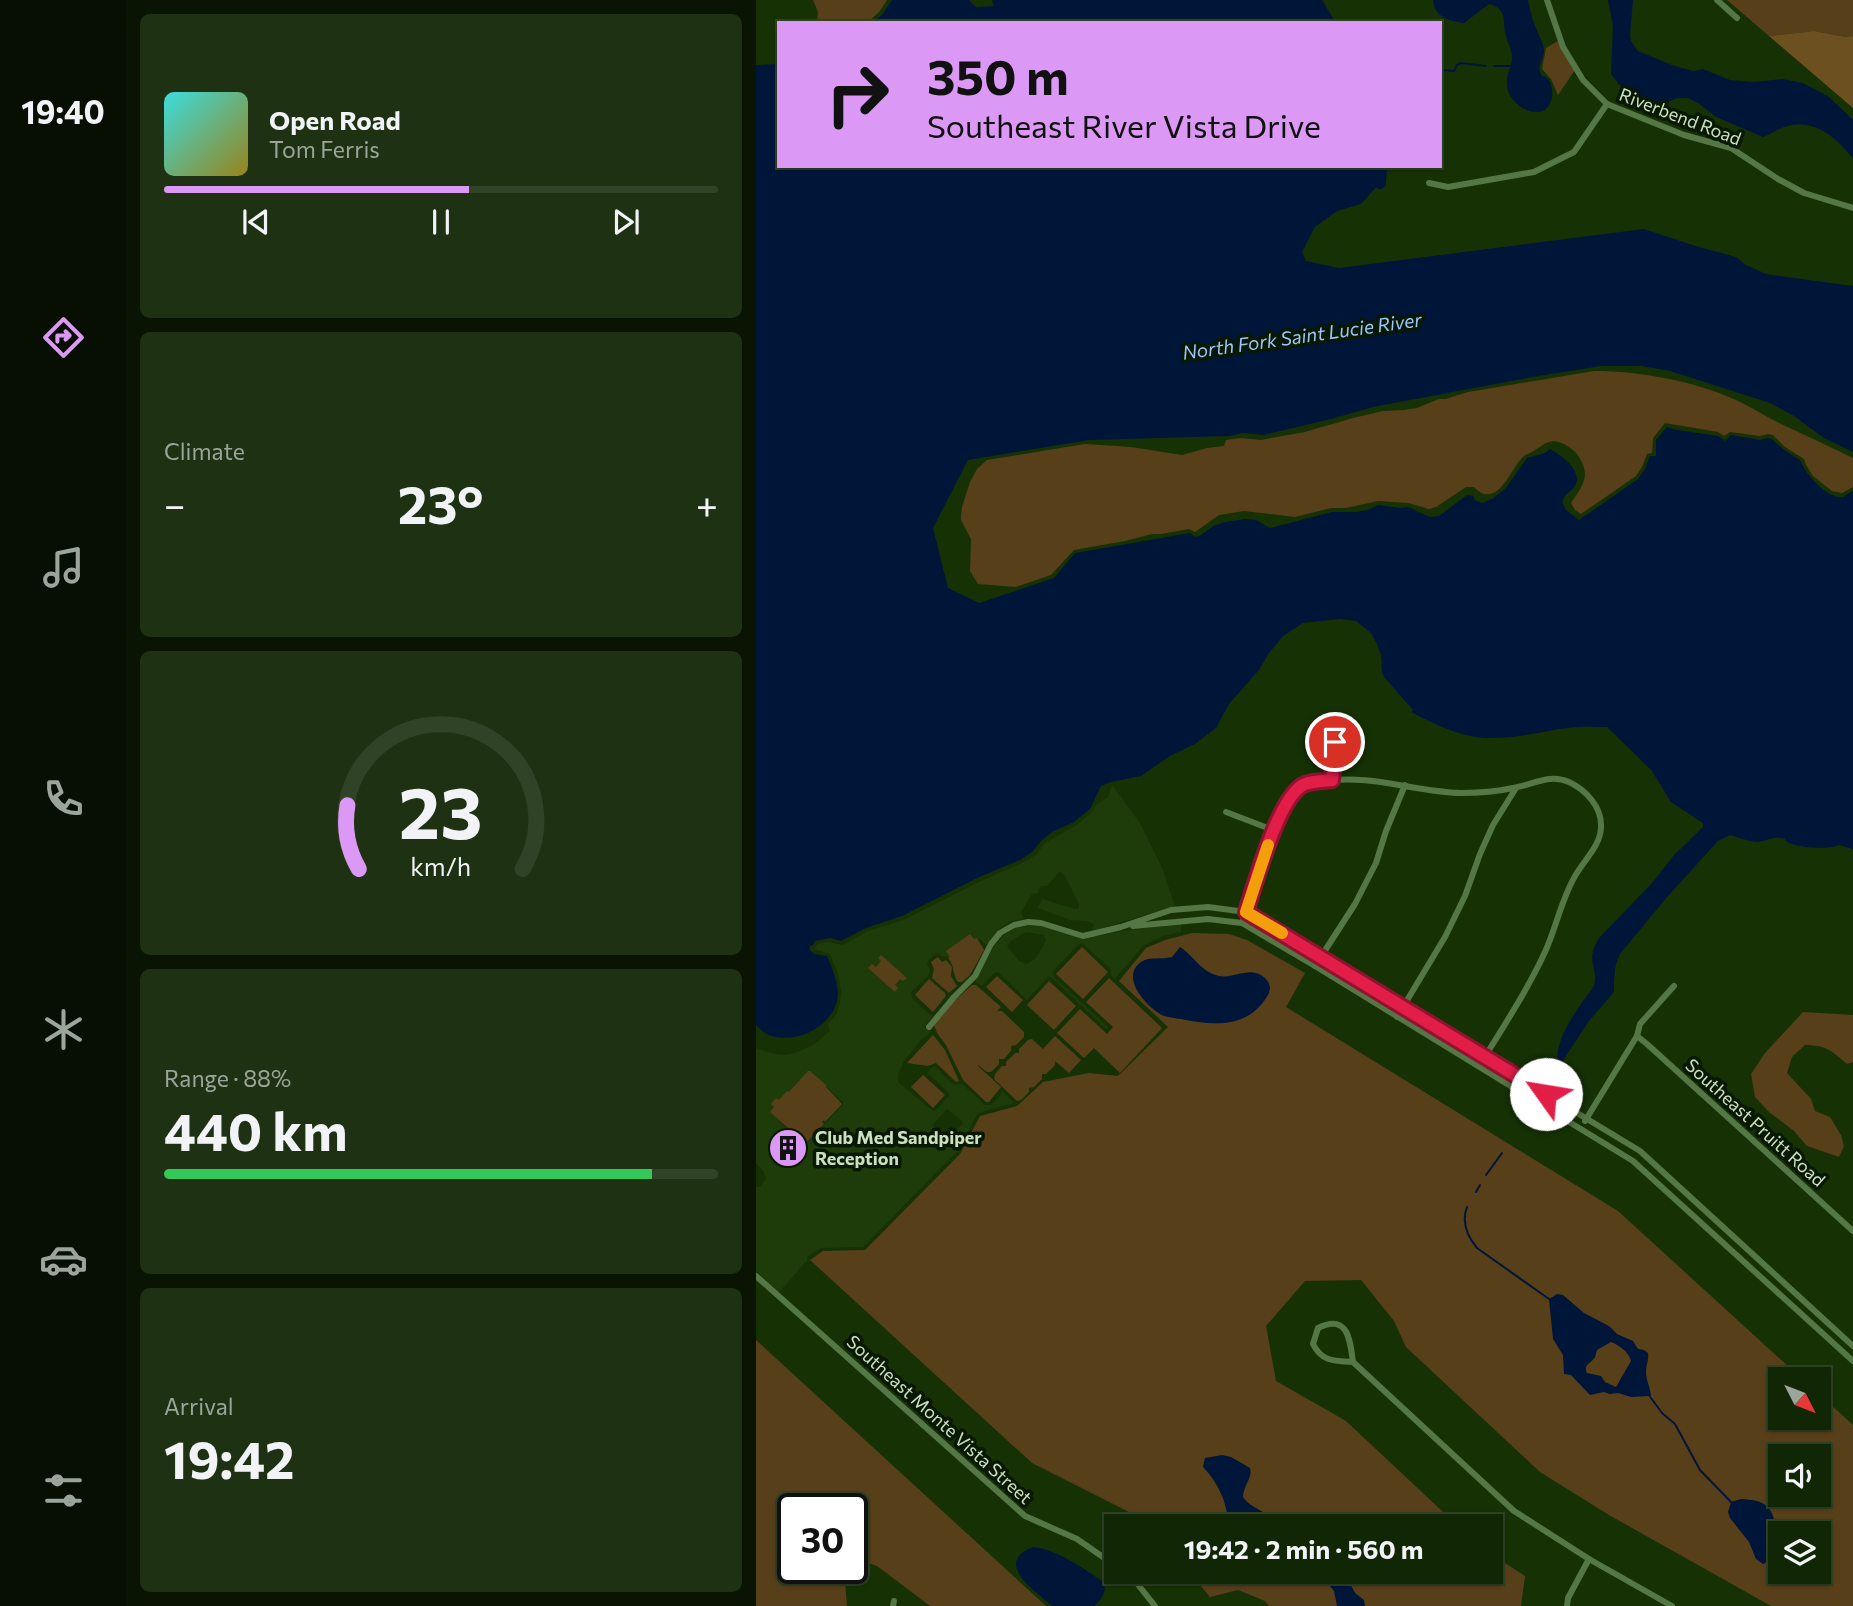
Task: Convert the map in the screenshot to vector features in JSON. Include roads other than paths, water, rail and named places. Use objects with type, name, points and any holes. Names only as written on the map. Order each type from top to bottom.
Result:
[{"type":"street","name":"Riverbend Road","points":[[1547,0],[1563,47],[1583,80],[1607,104],[1684,135],[1731,148],[1778,179],[1804,192],[1853,208]]},
{"type":"street","points":[[1717,0],[1737,18]]},
{"type":"street","points":[[1429,183],[1448,187],[1534,172],[1574,152],[1607,104]]},
{"type":"street","points":[[1332,780],[1335,742]]},
{"type":"street","points":[[1242,923],[1273,830],[1296,790],[1304,784],[1332,780],[1371,780],[1455,793],[1483,793],[1516,788],[1552,777],[1584,791],[1597,807],[1601,827],[1596,844],[1573,878],[1546,951],[1479,1066]]},
{"type":"street","points":[[1315,966],[1355,904],[1376,863],[1405,785]]},
{"type":"street","points":[[1397,1017],[1445,937],[1465,896],[1493,825],[1516,788]]},
{"type":"street","points":[[1226,812],[1273,830]]},
{"type":"street","points":[[929,1027],[975,976],[991,944],[1000,933],[1014,925],[1041,923],[1083,936],[1121,927],[1171,910],[1208,907],[1246,912],[1640,1151],[1853,1346]]},
{"type":"street","points":[[1121,927],[1208,919],[1242,923],[1315,966],[1633,1161],[1853,1361]]},
{"type":"street","points":[[1580,1129],[1637,1036],[1640,1024],[1674,986]]},
{"type":"street","name":"Southeast Pruitt Road","points":[[1637,1036],[1853,1231]]},
{"type":"street","points":[[1666,1191],[1674,1182]]},
{"type":"street","points":[[1744,1262],[1752,1254]]},
{"type":"street","name":"Southeast Monte Vista Street","points":[[756,1276],[1025,1516],[1077,1539],[1104,1558]]},
{"type":"street","points":[[1353,1362],[1350,1337],[1345,1329],[1335,1323],[1327,1323],[1318,1328],[1312,1344],[1318,1354],[1327,1359],[1353,1362],[1514,1511],[1589,1559],[1672,1606]]},
{"type":"street","points":[[1822,1334],[1830,1326]]},
{"type":"street","points":[[1567,1606],[1568,1598],[1589,1559]]},
{"type":"street","points":[[1138,1584],[1155,1606]]},
{"type":"water","points":[[892,0],[969,0],[976,7],[994,6],[992,0],[1322,0],[1335,21],[875,21]]},
{"type":"water","points":[[1433,0],[1528,0],[1544,48],[1540,72],[1550,82],[1552,90],[1552,99],[1546,109],[1534,112],[1521,107],[1508,91],[1507,78],[1512,55],[1503,15],[1499,9],[1489,4],[1464,23],[1439,14]]},
{"type":"water","points":[[1608,0],[1633,0],[1630,35],[1638,51],[1672,65],[1693,71],[1703,69],[1730,80],[1754,82],[1782,79],[1803,83],[1828,96],[1853,120],[1853,159],[1833,138],[1808,125],[1788,126],[1763,137],[1716,117],[1688,98],[1656,104],[1619,85],[1611,74],[1613,26]]},
{"type":"water","name":"North Fork Saint Lucie River","points":[[777,64],[777,168],[1381,168],[1380,183],[1361,204],[1337,211],[1315,227],[1302,252],[1306,261],[1339,268],[1644,229],[1736,257],[1766,274],[1853,286],[1853,452],[1824,438],[1794,416],[1770,403],[1670,371],[1642,366],[1601,366],[1373,407],[1264,435],[1242,433],[1230,436],[1089,440],[968,460],[933,528],[948,588],[979,603],[1054,578],[1075,553],[1190,533],[1195,537],[1225,522],[1256,520],[1270,528],[1332,512],[1368,510],[1378,505],[1408,507],[1430,517],[1439,516],[1467,495],[1482,503],[1492,499],[1506,488],[1527,458],[1550,449],[1564,459],[1576,473],[1576,484],[1562,502],[1566,510],[1579,520],[1638,479],[1650,456],[1656,456],[1656,440],[1667,427],[1718,436],[1725,441],[1731,435],[1760,440],[1772,439],[1801,461],[1812,479],[1830,494],[1843,497],[1853,491],[1853,849],[1839,845],[1822,848],[1800,846],[1779,838],[1757,842],[1730,835],[1718,841],[1620,954],[1615,968],[1614,992],[1589,1021],[1562,1062],[1558,1061],[1564,1032],[1594,986],[1592,958],[1599,938],[1703,827],[1703,823],[1671,802],[1652,771],[1607,727],[1573,727],[1493,738],[1450,730],[1411,712],[1413,710],[1384,677],[1381,655],[1371,633],[1356,621],[1340,619],[1303,623],[1283,636],[1259,670],[1229,704],[1216,728],[1195,744],[1170,756],[1141,776],[1101,786],[1090,809],[1074,822],[1052,832],[1020,860],[977,878],[902,916],[866,928],[841,941],[831,938],[815,941],[810,950],[814,954],[827,956],[837,984],[836,1004],[831,1014],[824,1023],[803,1035],[780,1038],[764,1032],[756,1025],[756,65]]},
{"type":"water","points":[[1180,947],[1213,974],[1259,974],[1269,984],[1268,995],[1256,1010],[1247,1016],[1226,1023],[1203,1023],[1160,1014],[1137,990],[1133,975],[1135,968],[1148,959],[1172,957]]},
{"type":"water","points":[[1557,1294],[1563,1295],[1584,1313],[1633,1341],[1638,1349],[1648,1353],[1646,1375],[1651,1398],[1604,1392],[1590,1395],[1571,1375],[1564,1374],[1563,1355],[1553,1339],[1549,1299]],"holes":[[[1611,1342],[1626,1352],[1631,1361],[1616,1387],[1605,1382],[1601,1376],[1587,1373],[1586,1370],[1597,1350]]]},
{"type":"water","points":[[1222,1455],[1231,1457],[1250,1468],[1243,1497],[1265,1514],[1228,1514],[1218,1488],[1203,1467],[1205,1458]]},
{"type":"water","points":[[1751,1500],[1769,1508],[1774,1521],[1768,1521],[1768,1562],[1763,1564],[1756,1559],[1749,1542],[1730,1518],[1728,1512],[1731,1502]]},
{"type":"water","points":[[1033,1547],[1060,1555],[1102,1581],[1104,1591],[1095,1606],[1052,1606],[1028,1585],[1017,1569],[1016,1561],[1021,1554]]},
{"type":"water","points":[[1328,1584],[1350,1584],[1355,1593],[1364,1600],[1365,1606],[1337,1606],[1334,1591]]},
{"type":"waterway","points":[[1442,70],[1454,71],[1461,63],[1486,66]]},
{"type":"waterway","points":[[1494,66],[1511,66]]},
{"type":"waterway","points":[[1380,183],[1381,168]]},
{"type":"waterway","points":[[1486,1175],[1502,1153]]},
{"type":"waterway","points":[[1476,1192],[1480,1185]]},
{"type":"waterway","points":[[1467,1207],[1466,1229],[1477,1248],[1549,1299]]},
{"type":"waterway","points":[[1651,1398],[1675,1424],[1700,1470],[1731,1502]]},
{"type":"place","name":"Club Med Sandpiper Reception","points":[[788,1148]]}]
